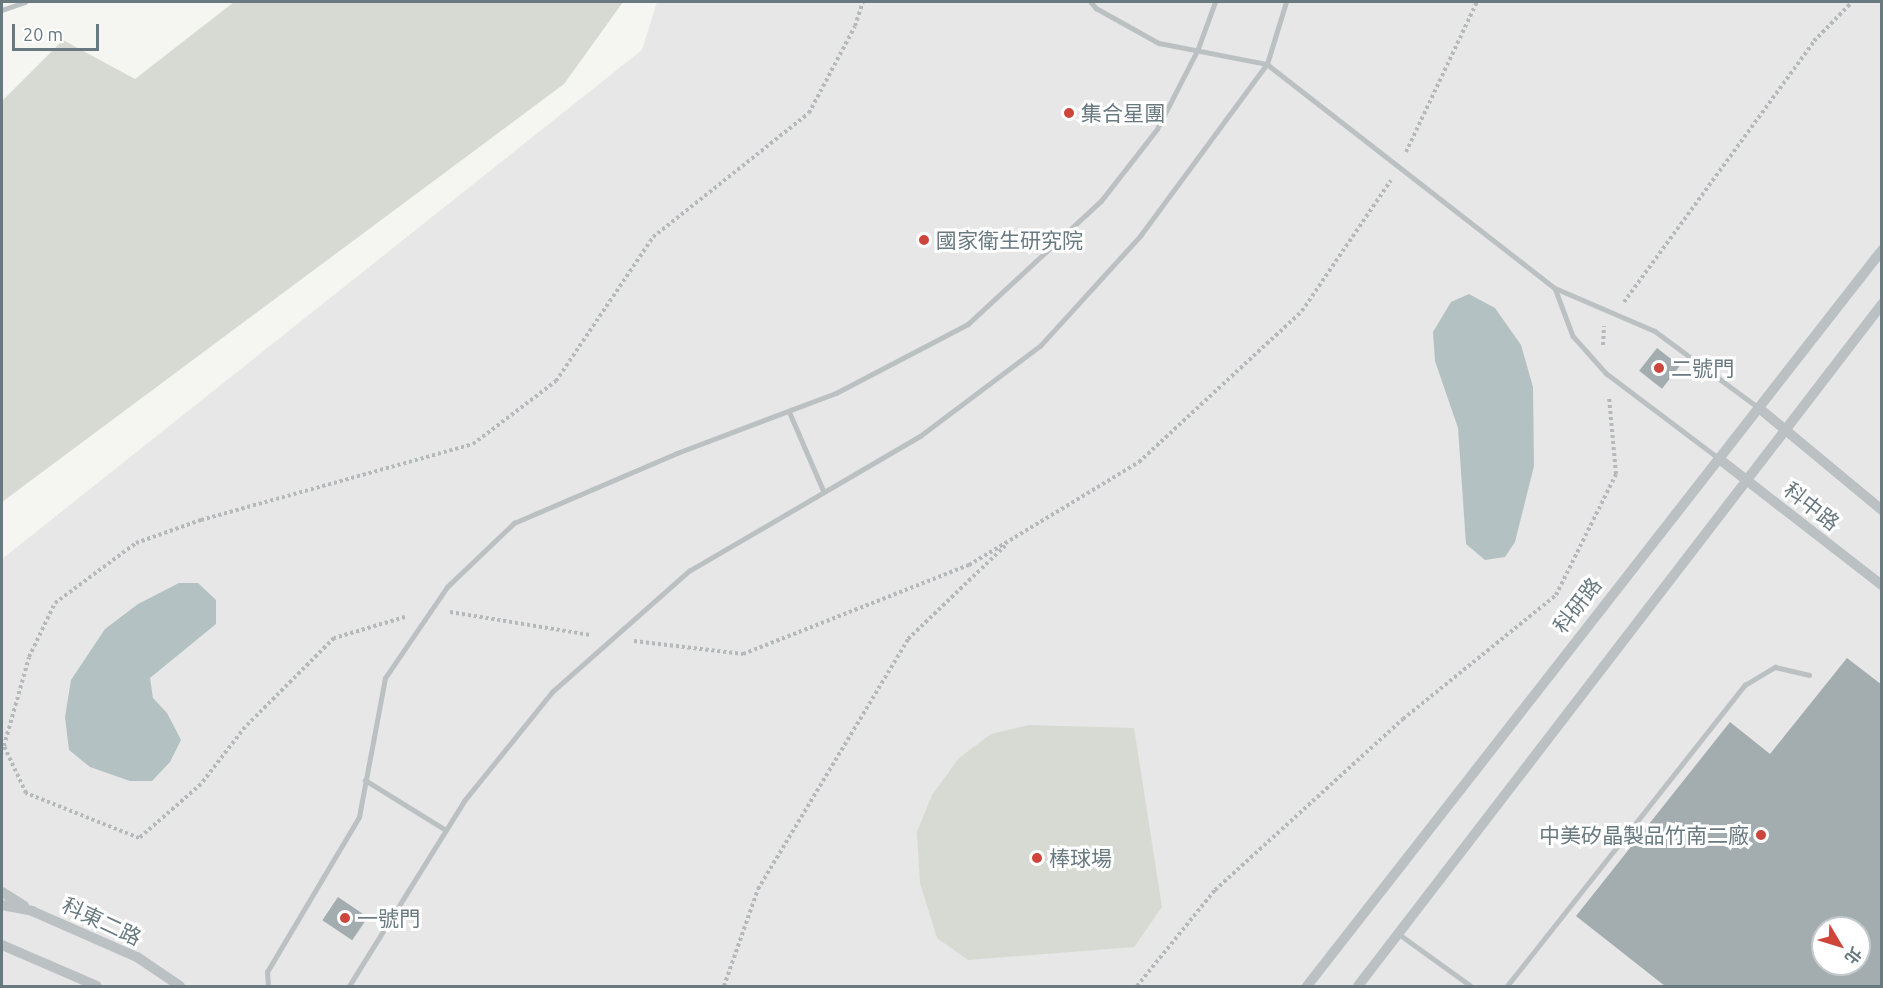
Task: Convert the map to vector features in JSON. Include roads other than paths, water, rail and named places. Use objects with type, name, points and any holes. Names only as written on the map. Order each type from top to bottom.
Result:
[{"type":"street","name":"科研路","points":[[1307,987],[1881,250]]},
{"type":"street","points":[[1358,987],[1881,304]]},
{"type":"street","name":"科中路","points":[[1759,408],[1786,427],[1881,510]]},
{"type":"street","name":"科中路","points":[[1718,458],[1881,585]]},
{"type":"street","points":[[2,892],[32,911]]},
{"type":"street","name":"科東二路","points":[[2,905],[32,911],[136,957],[180,987]]},
{"type":"street","points":[[2,946],[15,948],[97,987]]},
{"type":"lane","points":[[2,10],[25,2]]},
{"type":"lane","points":[[1090,2],[1159,44],[1267,64],[1555,288],[1655,331],[1759,408]]},
{"type":"lane","points":[[268,987],[267,972],[359,817],[385,678],[447,587],[514,523],[677,453],[836,393],[977,316],[1101,201],[1157,129],[1197,51],[1215,2]]},
{"type":"lane","points":[[349,987],[464,801],[552,692],[689,571],[920,436],[1040,346],[1140,236],[1267,64],[1286,2]]},
{"type":"lane","points":[[1555,288],[1573,336],[1606,373],[1718,458]]},
{"type":"lane","points":[[789,411],[824,492]]},
{"type":"lane","points":[[1507,987],[1745,685],[1775,668],[1809,675]]},
{"type":"lane","points":[[365,780],[446,830]]},
{"type":"lane","points":[[1398,934],[1471,987]]},
{"type":"place","name":"集合星團","points":[[1069,113]]},
{"type":"place","name":"國家衛生研究院","points":[[924,240]]},
{"type":"place","name":"二號門","points":[[1659,368]]},
{"type":"place","name":"中美矽晶製品竹南二廠","points":[[1761,835]]},
{"type":"place","name":"棒球場","points":[[1037,858]]},
{"type":"place","name":"一號門","points":[[345,918]]}]
